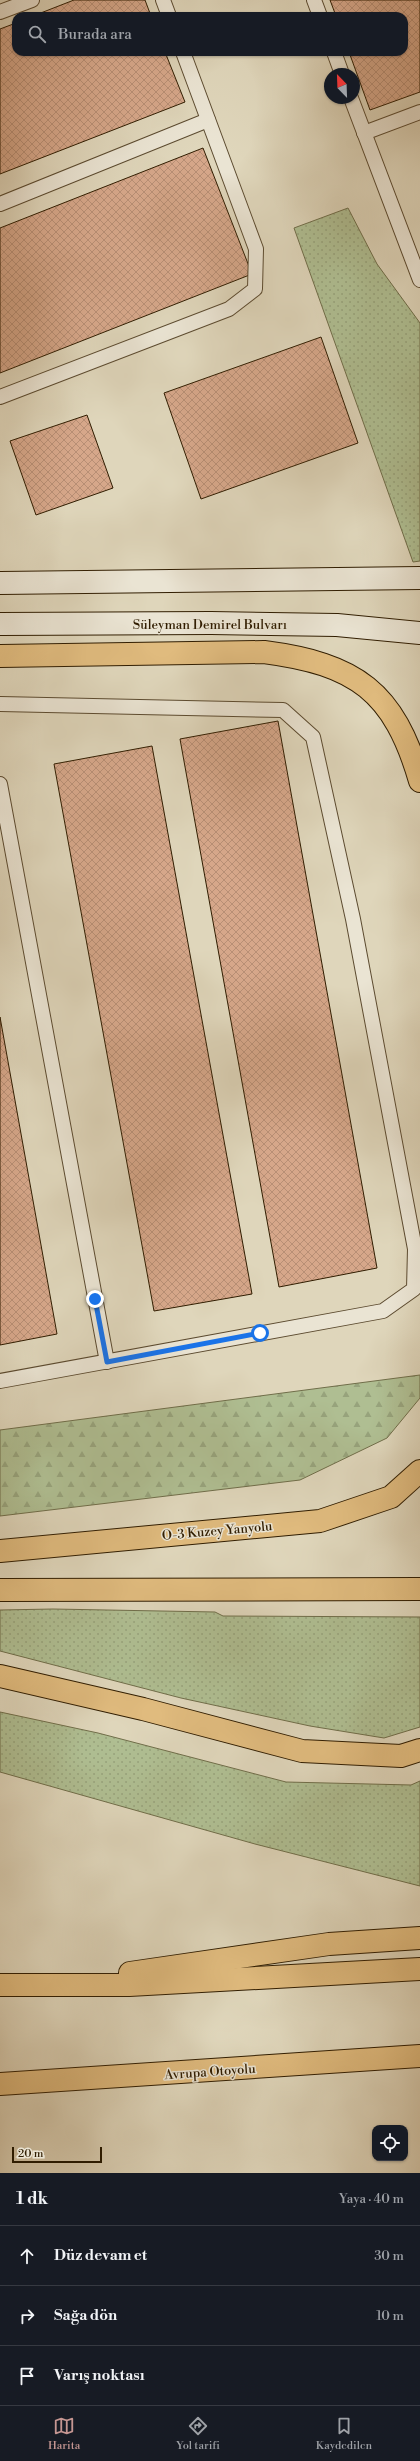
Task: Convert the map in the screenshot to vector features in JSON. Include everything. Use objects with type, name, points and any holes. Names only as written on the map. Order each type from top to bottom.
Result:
[{"type":"main road","points":[[0,583],[420,578]]},
{"type":"main road","name":"Süleyman Demirel Bulvarı","points":[[0,624],[211,622],[329,624],[420,633]]},
{"type":"main road","points":[[0,656],[264,652],[300,657],[319,662],[331,666],[366,686],[388,708],[411,751],[420,781]]},
{"type":"main road","name":"O-3 Kuzey Yanyolu","points":[[0,1551],[320,1521],[391,1497],[420,1471]]},
{"type":"main road","points":[[0,1590],[420,1589]]},
{"type":"main road","points":[[0,1676],[143,1709],[302,1751],[401,1756],[420,1750]]},
{"type":"main road","points":[[67,1984],[194,1962],[329,1944],[420,1938]]},
{"type":"main road","points":[[0,1985],[129,1985],[420,1969]]},
{"type":"main road","name":"Avrupa Otoyolu","points":[[0,2084],[420,2056]]},
{"type":"lane","points":[[0,12],[32,0]]},
{"type":"lane","points":[[163,0],[168,12]]},
{"type":"lane","points":[[314,0],[318,12]]},
{"type":"lane","points":[[0,397],[229,310],[255,290],[256,249],[184,56]]},
{"type":"lane","points":[[335,56],[340,68]]},
{"type":"lane","points":[[353,104],[420,280]]},
{"type":"lane","points":[[364,133],[420,112]]},
{"type":"lane","points":[[0,204],[208,120]]},
{"type":"lane","points":[[0,704],[283,710],[313,737],[353,919],[415,1249],[414,1289],[383,1311],[0,1381]]},
{"type":"lane","points":[[0,784],[107,1362]]},
{"type":"green space","points":[[348,208],[377,264],[420,323],[420,561],[413,562],[294,228]]},
{"type":"green space","points":[[420,1375],[420,1398],[387,1438],[300,1480],[0,1516],[0,1430]]},
{"type":"green space","points":[[53,1609],[215,1612],[223,1616],[420,1617],[420,1727],[384,1738],[310,1726],[181,1698],[0,1651],[0,1610]]},
{"type":"green space","points":[[0,1712],[98,1733],[286,1782],[411,1785],[420,1781],[420,1886],[255,1844],[0,1772]]},
{"type":"building","points":[[74,0],[145,0],[150,12],[43,12]]},
{"type":"building","points":[[330,0],[420,0],[420,92],[370,110],[360,82],[360,68],[355,68],[350,56],[408,56],[408,12],[334,12]]},
{"type":"building","points":[[12,24],[12,56],[167,56],[185,102],[0,174],[0,29]]},
{"type":"building","points":[[203,148],[252,274],[0,373],[0,228]]},
{"type":"building","points":[[321,337],[358,443],[201,499],[164,393]]},
{"type":"building","points":[[87,415],[113,488],[36,515],[10,441]]},
{"type":"building","points":[[278,721],[377,1268],[279,1287],[180,739]]},
{"type":"building","points":[[152,746],[252,1294],[154,1311],[54,764]]},
{"type":"building","points":[[0,1017],[57,1334],[0,1345]]},
{"type":"route","points":[[95,1299],[107,1362],[260,1333]]}]
